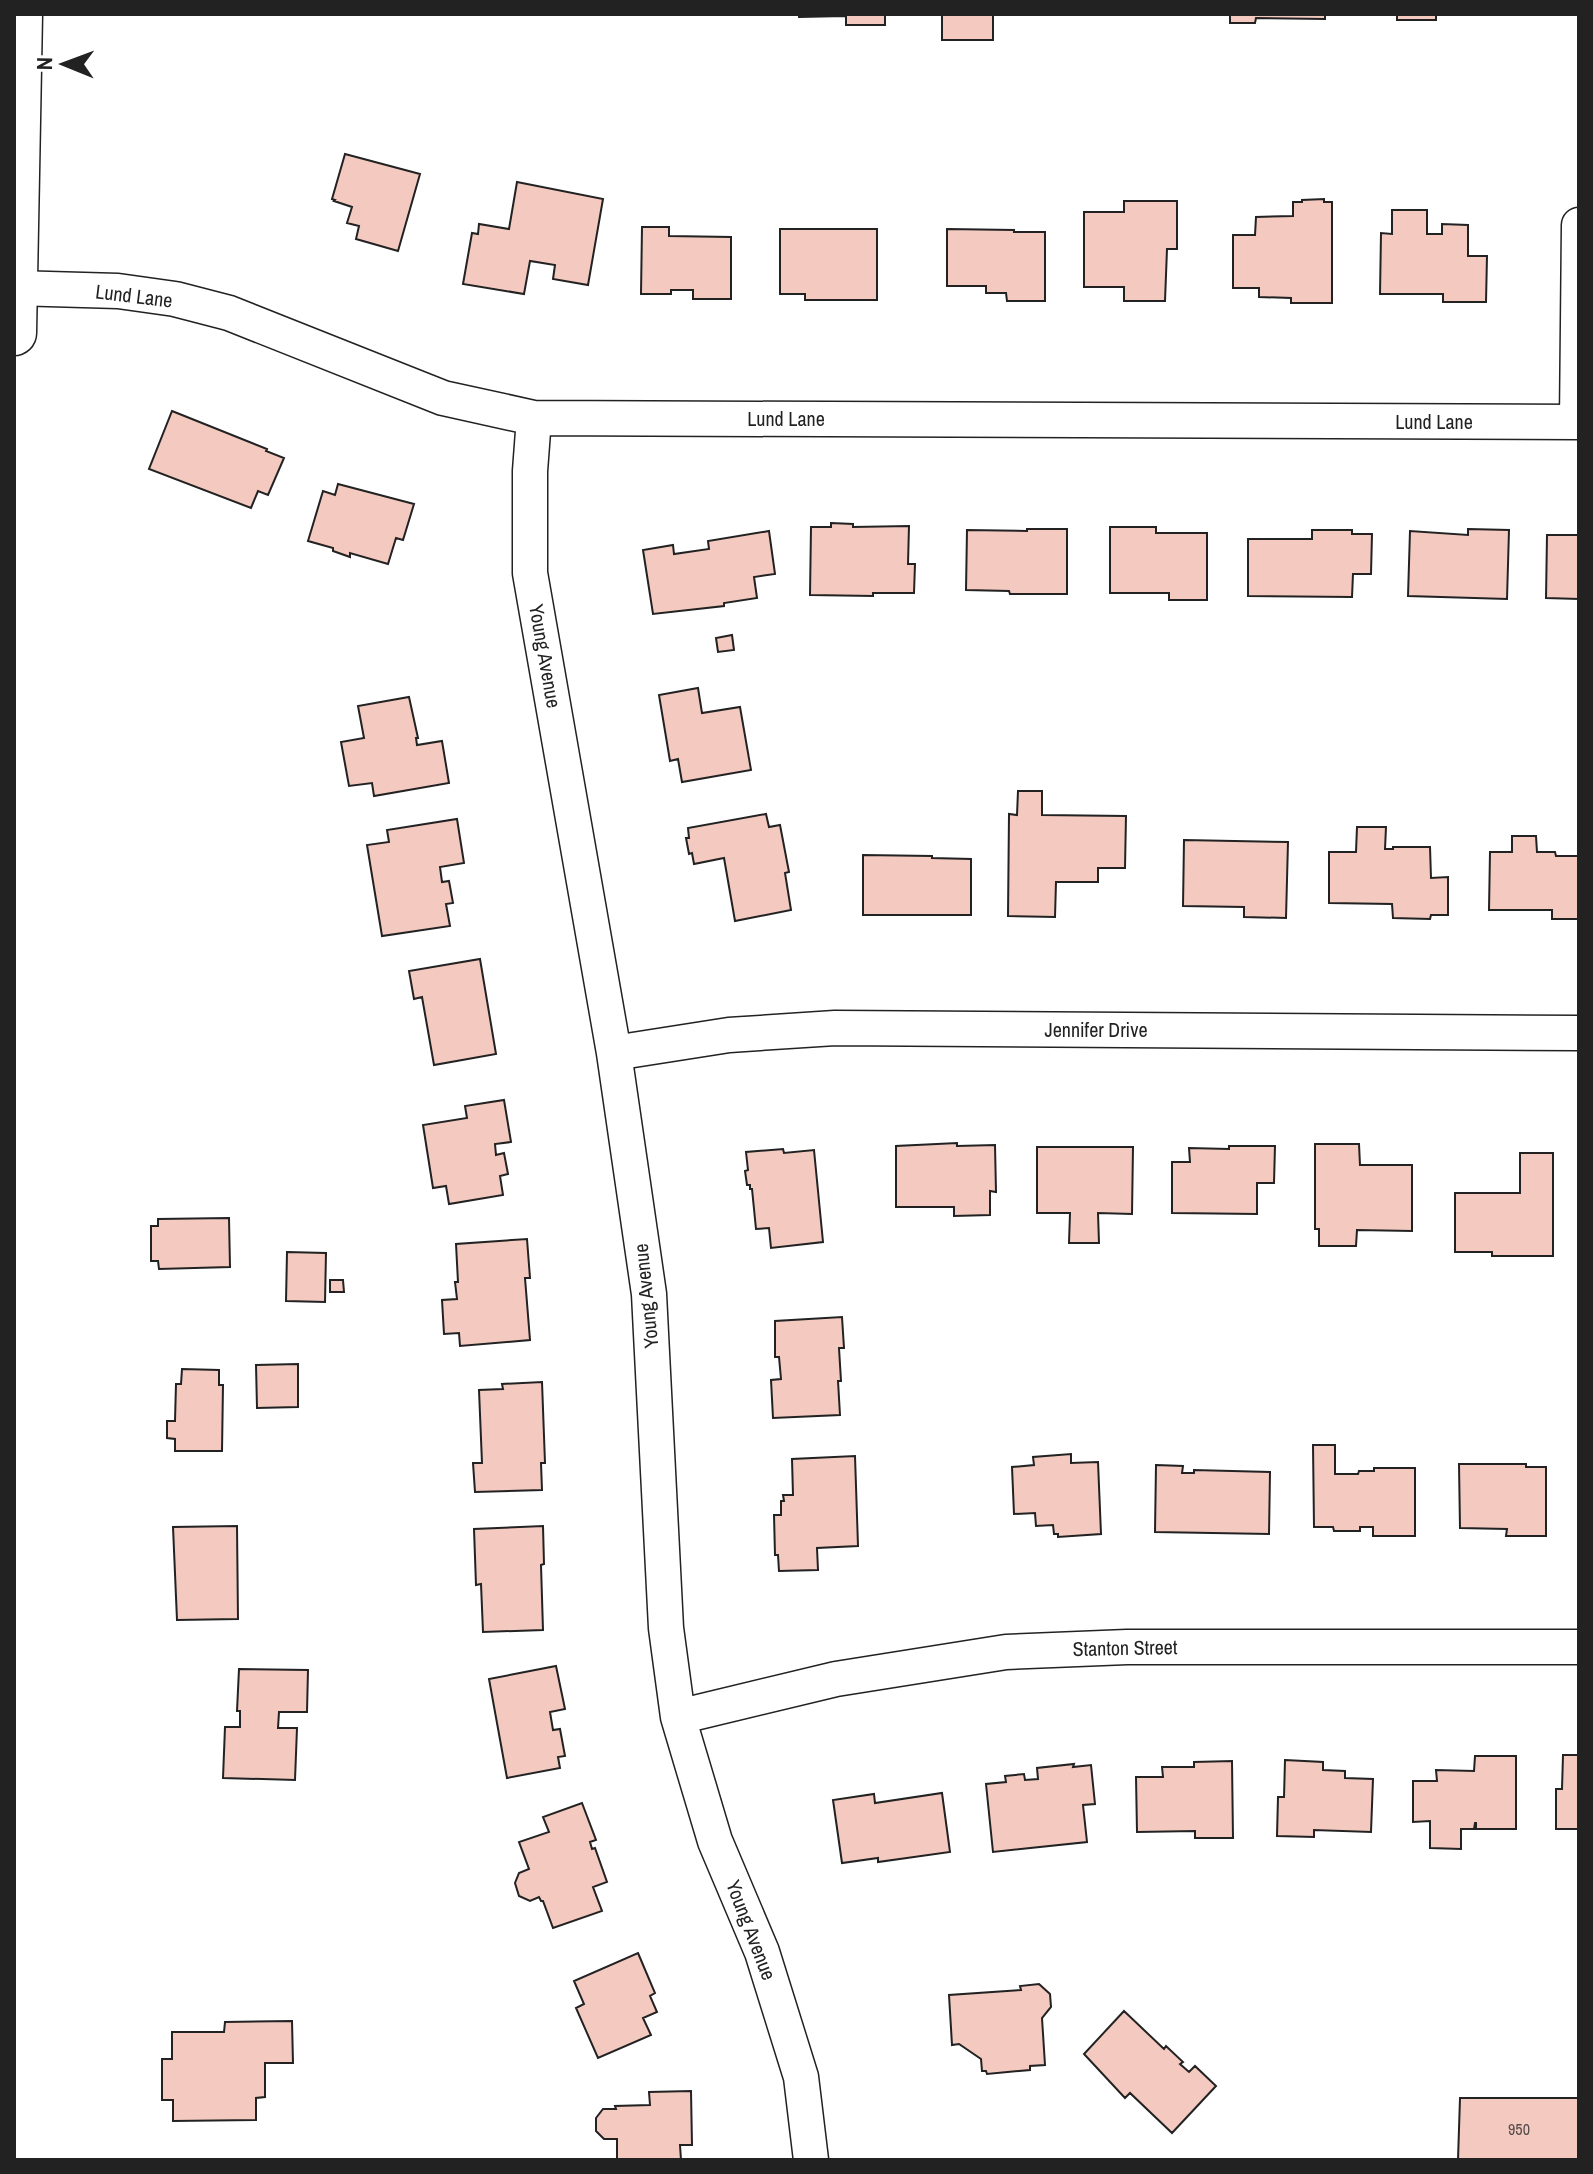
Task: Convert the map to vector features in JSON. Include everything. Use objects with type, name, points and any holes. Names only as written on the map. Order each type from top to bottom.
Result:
[{"type":"street","points":[[14,333],[20,14]]},
{"type":"street","points":[[1578,422],[1579,225]]},
{"type":"street","name":"Lund Lane","points":[[15,288],[118,291],[175,299],[229,313],[443,398],[534,418],[1578,422]]},
{"type":"street","name":"Young Avenue","points":[[534,418],[530,471],[530,573],[614,1053],[649,1294],[666,1628],[678,1717],[715,1841],[762,1952],[797,2063],[811,2160]]},
{"type":"street","name":"Jennifer Drive","points":[[614,1053],[729,1035],[835,1028],[1579,1033]]},
{"type":"street","name":"Stanton Street","points":[[678,1717],[836,1679],[1006,1652],[1127,1647],[1579,1647]]},
{"type":"building","points":[[799,14],[885,14],[885,25],[846,25],[846,16],[799,17]]},
{"type":"building","points":[[942,14],[993,14],[993,40],[942,40]]},
{"type":"building","points":[[1230,14],[1325,14],[1325,19],[1256,18],[1255,23],[1230,23]]},
{"type":"building","points":[[1397,14],[1436,14],[1436,20],[1397,20]]},
{"type":"building","points":[[345,154],[420,174],[398,251],[356,239],[359,226],[347,223],[352,207],[332,199]]},
{"type":"building","points":[[517,182],[603,199],[588,285],[553,279],[555,265],[530,261],[524,294],[463,284],[472,233],[478,234],[479,224],[509,229]]},
{"type":"building","points":[[1324,199],[1324,202],[1332,202],[1332,303],[1291,303],[1291,298],[1259,297],[1259,288],[1233,288],[1233,235],[1255,235],[1256,217],[1293,216],[1293,202]]},
{"type":"building","points":[[1124,201],[1177,201],[1177,249],[1167,249],[1165,301],[1124,301],[1124,287],[1084,287],[1084,212],[1124,212]]},
{"type":"building","points":[[1392,210],[1427,210],[1427,234],[1442,234],[1442,224],[1468,225],[1468,256],[1487,256],[1486,302],[1443,302],[1443,294],[1380,294],[1381,233],[1392,234]]},
{"type":"building","points":[[642,227],[669,227],[669,236],[731,237],[731,299],[693,299],[693,290],[641,294]]},
{"type":"building","points":[[780,229],[877,229],[877,300],[805,300],[805,294],[780,294]]},
{"type":"building","points":[[947,229],[1045,232],[1045,301],[1007,301],[1006,293],[986,293],[986,286],[947,286]]},
{"type":"building","points":[[172,411],[284,458],[268,495],[258,491],[251,508],[149,469]]},
{"type":"building","points":[[338,484],[414,504],[403,540],[396,538],[388,564],[350,553],[350,557],[308,541],[323,491],[335,495]]},
{"type":"building","points":[[831,523],[853,524],[853,527],[909,526],[908,564],[915,564],[914,593],[810,595],[811,527],[831,527]]},
{"type":"building","points":[[1110,527],[1156,527],[1156,533],[1207,533],[1207,600],[1169,600],[1169,593],[1110,593]]},
{"type":"building","points":[[1067,529],[1067,594],[966,590],[967,530]]},
{"type":"building","points":[[1468,529],[1509,530],[1507,599],[1408,596],[1410,531],[1468,535]]},
{"type":"building","points":[[1312,530],[1352,530],[1352,534],[1372,534],[1371,574],[1353,574],[1352,597],[1248,596],[1248,539],[1312,539]]},
{"type":"building","points":[[769,531],[775,574],[754,577],[757,598],[724,603],[724,606],[653,614],[643,550],[673,545],[674,554],[709,549],[708,541]]},
{"type":"building","points":[[1547,535],[1579,535],[1579,599],[1546,598]]},
{"type":"building","points":[[732,635],[734,650],[718,652],[716,638]]},
{"type":"building","points":[[698,688],[702,713],[740,707],[751,770],[682,782],[678,759],[670,761],[659,695]]},
{"type":"building","points":[[409,697],[417,745],[442,741],[449,783],[374,796],[372,783],[349,786],[341,742],[364,738],[358,706]]},
{"type":"building","points":[[1018,791],[1042,791],[1042,815],[1126,816],[1125,868],[1098,868],[1098,882],[1056,882],[1055,917],[1008,916],[1009,814],[1017,815]]},
{"type":"building","points":[[766,814],[769,827],[780,825],[789,872],[785,873],[791,910],[735,921],[724,858],[694,864],[686,838],[689,838],[688,828]]},
{"type":"building","points":[[457,819],[464,863],[440,867],[442,882],[449,881],[453,903],[446,904],[450,926],[382,936],[367,845],[389,842],[387,830]]},
{"type":"building","points":[[1357,827],[1386,827],[1385,849],[1430,847],[1431,878],[1448,877],[1448,915],[1431,915],[1430,919],[1393,918],[1392,904],[1329,903],[1329,852],[1356,852]]},
{"type":"building","points":[[1512,836],[1536,836],[1537,852],[1579,856],[1579,919],[1552,919],[1552,910],[1489,910],[1490,852],[1512,852]]},
{"type":"building","points":[[1184,840],[1288,842],[1286,918],[1244,917],[1244,907],[1183,906]]},
{"type":"building","points":[[863,855],[971,859],[971,915],[863,915]]},
{"type":"building","points":[[480,959],[496,1054],[434,1065],[422,997],[414,999],[409,971]]},
{"type":"building","points":[[504,1100],[511,1142],[495,1144],[496,1155],[504,1153],[508,1174],[500,1176],[503,1195],[449,1204],[446,1186],[433,1188],[423,1125],[467,1118],[465,1106]]},
{"type":"building","points":[[957,1143],[957,1146],[995,1145],[996,1192],[990,1191],[990,1215],[954,1216],[954,1207],[896,1207],[896,1146]]},
{"type":"building","points":[[1315,1144],[1359,1144],[1360,1165],[1412,1165],[1412,1231],[1357,1230],[1356,1246],[1319,1246],[1319,1229],[1315,1229]]},
{"type":"building","points":[[1229,1146],[1275,1146],[1274,1183],[1257,1183],[1257,1214],[1172,1213],[1172,1162],[1190,1162],[1189,1148],[1229,1149]]},
{"type":"building","points":[[1037,1147],[1133,1147],[1132,1214],[1098,1213],[1099,1243],[1069,1243],[1070,1213],[1037,1213]]},
{"type":"building","points":[[783,1149],[784,1153],[814,1150],[823,1242],[771,1248],[769,1228],[756,1229],[752,1189],[747,1185],[745,1171],[748,1170],[746,1152]]},
{"type":"building","points":[[1520,1153],[1553,1153],[1553,1256],[1492,1256],[1492,1252],[1455,1252],[1455,1193],[1520,1193]]},
{"type":"building","points":[[229,1218],[230,1267],[159,1269],[158,1261],[151,1261],[151,1226],[158,1226],[158,1219]]},
{"type":"building","points":[[527,1239],[530,1278],[525,1278],[530,1340],[460,1346],[459,1333],[444,1334],[442,1300],[457,1299],[456,1244]]},
{"type":"building","points":[[287,1252],[326,1253],[325,1302],[286,1301]]},
{"type":"building","points":[[330,1280],[343,1280],[344,1292],[330,1292]]},
{"type":"building","points":[[842,1317],[844,1348],[839,1348],[841,1381],[838,1381],[840,1415],[773,1418],[771,1380],[781,1379],[779,1357],[775,1357],[775,1321]]},
{"type":"building","points":[[298,1364],[298,1407],[257,1408],[256,1365]]},
{"type":"building","points":[[182,1369],[219,1370],[219,1385],[223,1385],[222,1451],[175,1451],[175,1439],[167,1438],[167,1421],[175,1421],[176,1384],[181,1384]]},
{"type":"building","points":[[542,1382],[545,1463],[541,1463],[542,1490],[475,1492],[473,1463],[482,1463],[479,1390],[503,1389],[502,1384]]},
{"type":"building","points":[[1313,1445],[1335,1445],[1335,1474],[1358,1474],[1359,1471],[1374,1471],[1374,1468],[1415,1468],[1415,1536],[1373,1536],[1373,1527],[1360,1527],[1360,1531],[1334,1531],[1333,1527],[1314,1527]]},
{"type":"building","points":[[1071,1454],[1071,1463],[1098,1462],[1101,1534],[1058,1537],[1054,1534],[1053,1525],[1036,1526],[1035,1513],[1014,1514],[1012,1467],[1034,1465],[1033,1457]]},
{"type":"building","points":[[855,1456],[858,1546],[817,1548],[818,1570],[779,1571],[778,1555],[775,1555],[774,1515],[781,1515],[783,1495],[793,1495],[792,1459]]},
{"type":"building","points":[[1459,1464],[1546,1467],[1546,1536],[1506,1536],[1507,1529],[1460,1528]]},
{"type":"building","points":[[1156,1465],[1183,1466],[1182,1473],[1194,1473],[1194,1470],[1270,1472],[1269,1534],[1155,1532]]},
{"type":"building","points":[[237,1526],[238,1619],[177,1620],[173,1527]]},
{"type":"building","points":[[543,1526],[543,1630],[483,1632],[481,1584],[476,1585],[474,1529]]},
{"type":"building","points":[[556,1666],[565,1709],[550,1712],[553,1730],[560,1729],[565,1756],[558,1757],[560,1768],[507,1778],[489,1679]]},
{"type":"building","points":[[239,1669],[308,1670],[307,1712],[279,1712],[278,1728],[297,1728],[295,1780],[223,1778],[225,1727],[240,1727],[240,1711],[237,1711]]},
{"type":"building","points":[[1563,1755],[1579,1755],[1579,1829],[1556,1829],[1556,1789],[1562,1789]]},
{"type":"building","points":[[1475,1756],[1516,1756],[1516,1829],[1476,1829],[1475,1823],[1474,1829],[1461,1829],[1461,1849],[1430,1848],[1430,1821],[1413,1822],[1413,1781],[1437,1781],[1436,1770],[1474,1771]]},
{"type":"building","points":[[1285,1760],[1323,1762],[1323,1770],[1345,1771],[1345,1778],[1373,1779],[1371,1832],[1314,1830],[1314,1837],[1277,1836],[1278,1797],[1284,1797]]},
{"type":"building","points":[[1232,1761],[1233,1838],[1195,1838],[1195,1831],[1137,1832],[1136,1777],[1163,1777],[1162,1767],[1194,1767],[1194,1762]]},
{"type":"building","points":[[1074,1764],[1073,1767],[1091,1765],[1095,1804],[1083,1805],[1087,1842],[993,1852],[986,1784],[1006,1782],[1005,1776],[1024,1774],[1025,1780],[1038,1779],[1037,1768]]},
{"type":"building","points":[[942,1793],[950,1852],[878,1862],[878,1858],[842,1863],[833,1800],[874,1794],[875,1803]]},
{"type":"building","points":[[582,1803],[596,1840],[590,1842],[592,1849],[595,1848],[607,1882],[593,1887],[602,1911],[553,1928],[539,1897],[530,1901],[519,1896],[515,1883],[519,1873],[529,1869],[519,1842],[549,1832],[543,1817]]},
{"type":"building","points":[[638,1953],[655,1993],[650,1996],[657,2012],[643,2018],[651,2035],[598,2058],[576,2008],[584,2004],[574,1981]]},
{"type":"building","points":[[1039,1984],[1050,1994],[1051,2007],[1042,2018],[1045,2065],[1030,2066],[1030,2070],[987,2074],[982,2071],[981,2059],[959,2044],[952,2045],[949,1995],[1021,1990],[1020,1986]]},
{"type":"building","points":[[1124,2011],[1164,2049],[1166,2046],[1189,2072],[1195,2066],[1216,2086],[1172,2133],[1130,2093],[1125,2098],[1084,2054]]},
{"type":"building","points":[[292,2021],[293,2063],[265,2063],[265,2097],[256,2098],[256,2120],[173,2121],[173,2100],[162,2100],[162,2059],[172,2059],[172,2032],[224,2032],[225,2022]]},
{"type":"building","points":[[691,2091],[692,2145],[680,2145],[681,2160],[617,2160],[617,2139],[604,2139],[596,2131],[596,2118],[603,2109],[650,2105],[649,2092]]},
{"type":"building","points":[[1460,2098],[1579,2098],[1579,2160],[1458,2160]]}]
